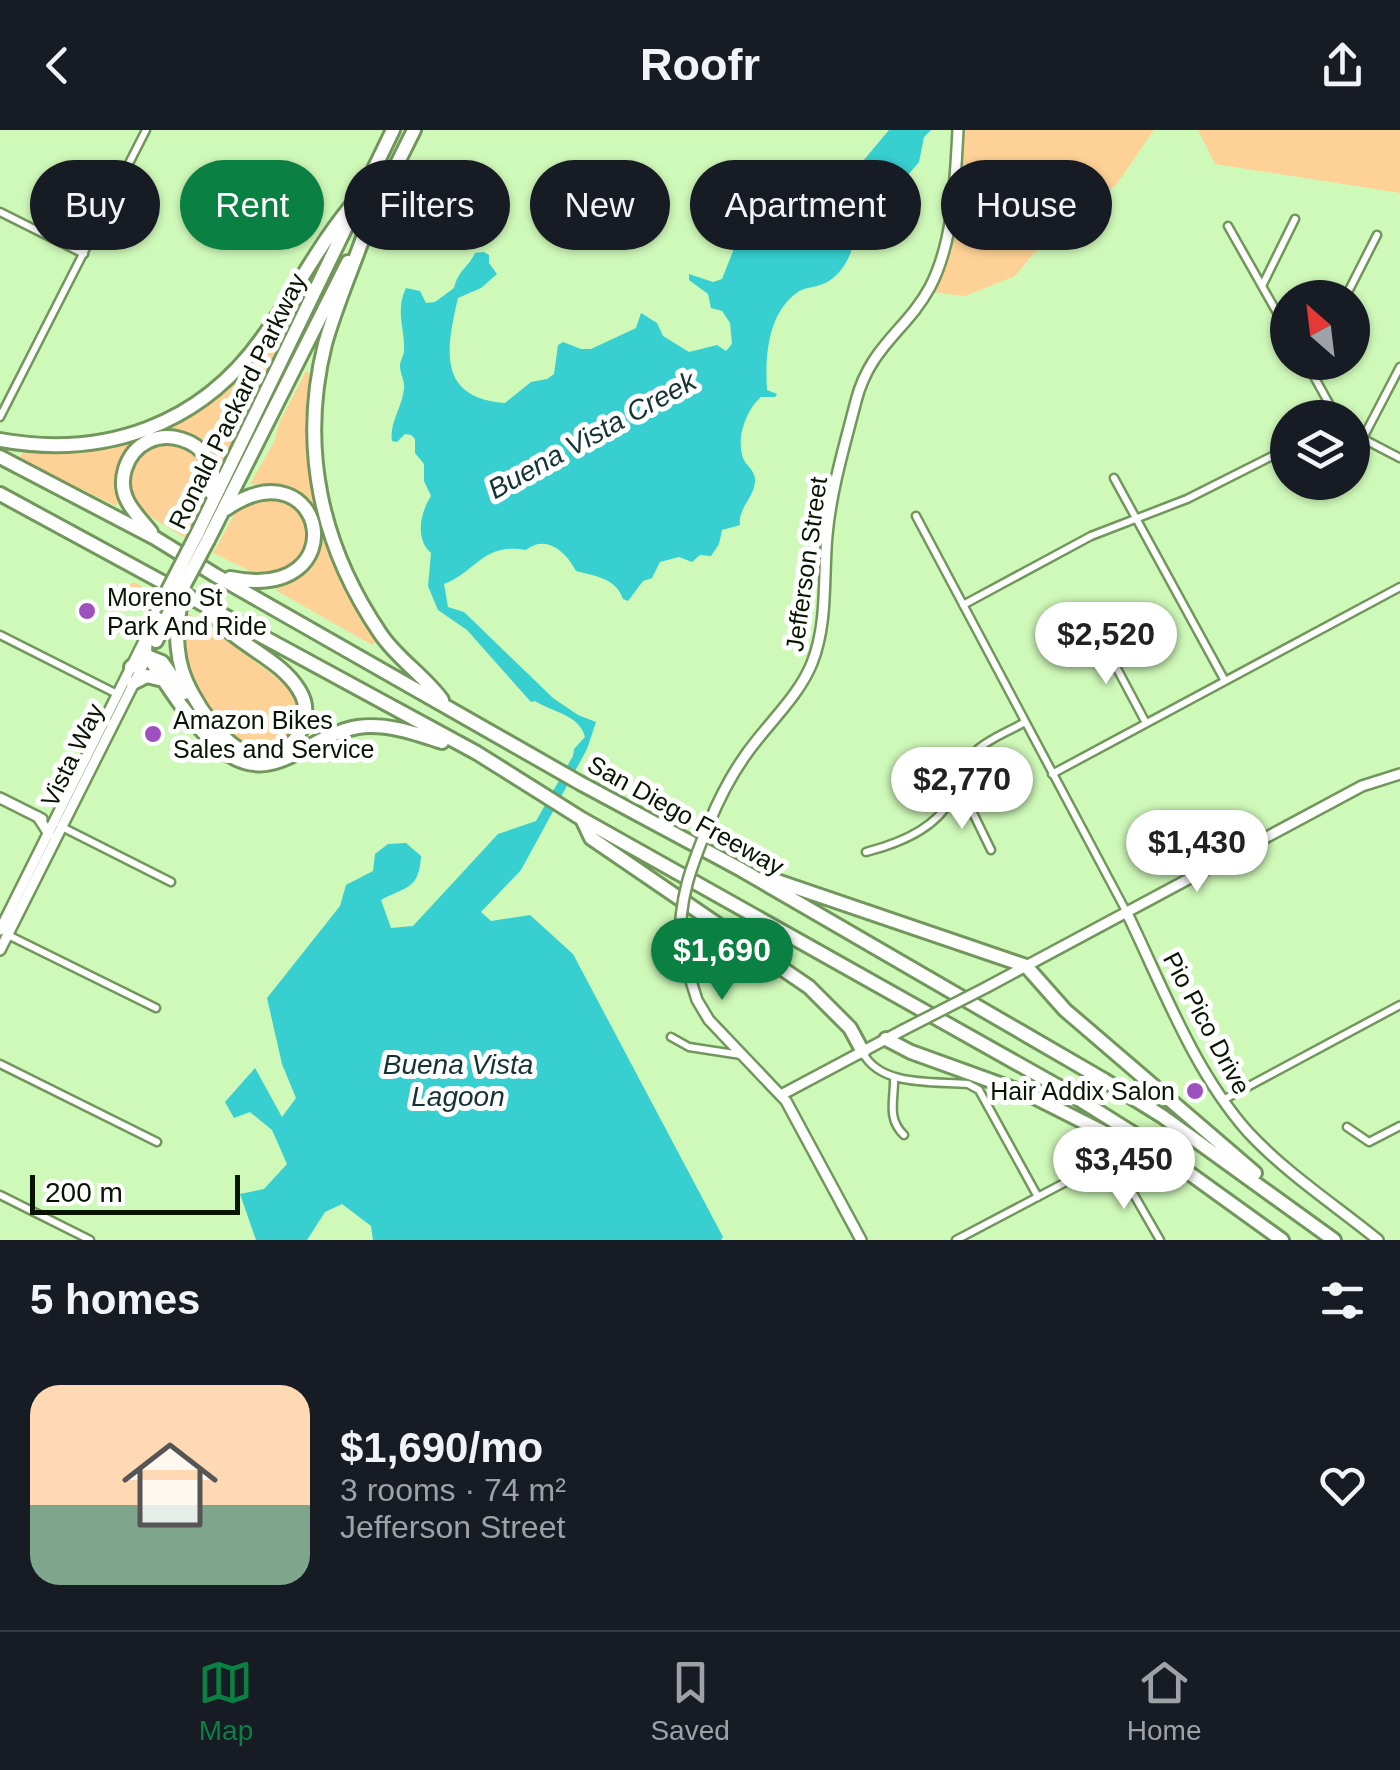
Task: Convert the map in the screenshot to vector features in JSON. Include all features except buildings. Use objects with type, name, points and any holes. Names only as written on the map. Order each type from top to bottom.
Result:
[{"type":"highway","name":"Ronald Packard Parkway","points":[[378,160],[393,130]]},
{"type":"highway","name":"Ronald Packard Parkway","points":[[399,160],[414,130]]},
{"type":"highway","points":[[0,440],[38,445],[100,443],[160,425],[202,400],[226,382],[263,337],[344,214]]},
{"type":"highway","name":"Ronald Packard Parkway","points":[[187,580],[208,512],[344,230]]},
{"type":"highway","name":"Ronald Packard Parkway","points":[[168,617],[203,537],[224,510],[354,250]]},
{"type":"highway","points":[[359,250],[325,344],[313,424],[316,475],[328,530],[359,600],[382,637],[446,706]]},
{"type":"highway","points":[[155,538],[127,500],[123,484],[128,460],[149,440],[174,436],[191,441],[204,452],[214,474],[208,512]]},
{"type":"highway","name":"San Diego Freeway","points":[[0,457],[155,538],[1104,1080],[1282,1200],[1334,1240]]},
{"type":"highway","points":[[215,575],[256,582],[280,580],[306,562],[314,540],[312,519],[306,510],[290,495],[278,491],[254,492],[224,510]]},
{"type":"highway","points":[[0,494],[476,753],[582,820],[1060,1088],[1211,1186],[1282,1240]]},
{"type":"highway","name":"Vista Way","points":[[151,638],[168,617],[187,580]]},
{"type":"highway","points":[[168,617],[181,666],[201,707],[229,742],[252,755],[284,750],[298,736],[306,716],[300,690],[288,676],[224,629],[212,612]]},
{"type":"highway","points":[[151,638],[143,648],[166,683],[217,746],[248,764],[270,765],[333,735],[374,726],[408,731],[476,753]]},
{"type":"highway","points":[[148,656],[162,662],[187,697],[201,707]]},
{"type":"highway","points":[[131,667],[148,656]]},
{"type":"highway","points":[[133,683],[152,676],[166,683]]},
{"type":"highway","points":[[582,820],[591,838],[809,987],[850,1028],[863,1052]]},
{"type":"highway","points":[[740,869],[1026,966],[1066,1010],[1242,1160],[1282,1200]]},
{"type":"highway","points":[[886,1039],[911,1052],[1030,1094],[1211,1186]]},
{"type":"main road","name":"Jefferson Street","points":[[861,1240],[781,1095],[709,1020],[697,1000],[680,946],[680,905],[685,883],[724,790],[744,756],[811,666],[822,626],[832,497],[857,396],[875,355],[929,289],[941,261],[948,233],[958,130]]},
{"type":"main road","name":"Vista Way","points":[[102,739],[131,667],[151,638]]},
{"type":"main road","name":"Vista Way","points":[[0,950],[2,932],[148,656]]},
{"type":"main road","points":[[781,1095],[1362,786],[1400,774]]},
{"type":"main road","points":[[0,798],[55,828]]},
{"type":"main road","name":"Pio Pico Drive","points":[[1126,911],[1223,1100],[1272,1156],[1378,1240]]},
{"type":"street","points":[[0,417],[146,130]]},
{"type":"street","points":[[0,212],[84,254]]},
{"type":"street","points":[[1263,285],[1295,219]]},
{"type":"street","points":[[1228,226],[1270,298]]},
{"type":"street","points":[[1354,280],[1377,235]]},
{"type":"street","points":[[1370,425],[1400,368]]},
{"type":"street","points":[[1370,442],[1400,458]]},
{"type":"street","points":[[962,604],[1091,536],[1187,500],[1270,457]]},
{"type":"street","points":[[1114,478],[1225,680]]},
{"type":"street","name":"Pio Pico Drive","points":[[916,516],[1126,911]]},
{"type":"street","points":[[1052,774],[1400,587]]},
{"type":"street","points":[[1098,633],[1146,723]]},
{"type":"street","points":[[0,634],[118,694]]},
{"type":"street","points":[[866,852],[888,846],[932,822],[952,797],[969,759],[979,748],[1025,722]]},
{"type":"street","points":[[952,797],[971,810],[991,850]]},
{"type":"street","points":[[1174,824],[1201,871]]},
{"type":"street","points":[[55,828],[171,882]]},
{"type":"street","points":[[2,932],[156,1008]]},
{"type":"street","points":[[1223,1100],[1397,1007]]},
{"type":"street","points":[[671,1037],[689,1047],[742,1055]]},
{"type":"street","points":[[863,1052],[868,1061],[894,1077],[968,1084],[979,1090],[1038,1197]]},
{"type":"street","points":[[0,1064],[157,1142]]},
{"type":"street","points":[[894,1077],[892,1116],[904,1135]]},
{"type":"street","points":[[1346,1127],[1369,1142],[1400,1126]]},
{"type":"street","points":[[956,1240],[1102,1162],[1126,1156]]},
{"type":"street","points":[[1114,1162],[1160,1240]]},
{"type":"street","points":[[0,1195],[90,1240]]},
{"type":"shaded area","points":[[963,130],[1154,130],[1112,188],[1112,160],[960,160]]},
{"type":"shaded area","points":[[1198,130],[1400,130],[1400,193],[1215,164]]},
{"type":"shaded area","points":[[946,250],[1038,250],[1015,276],[965,296],[933,292]]},
{"type":"shaded area","points":[[281,334],[285,335],[259,390],[247,405],[248,412],[220,468],[194,439],[170,432],[169,426],[201,408],[244,375]]},
{"type":"shaded area","points":[[306,371],[313,375],[310,447],[319,513],[341,576],[378,639],[372,645],[277,591],[277,584],[300,573],[316,554],[301,498],[285,488],[250,484]]},
{"type":"shaded area","points":[[163,440],[190,446],[209,471],[207,496],[185,538],[140,510],[129,486],[130,472],[141,451]]},
{"type":"shaded area","points":[[130,441],[133,446],[119,470],[120,498],[116,506],[19,459],[24,450],[67,452]]},
{"type":"shaded area","points":[[256,496],[290,500],[307,519],[309,546],[286,573],[256,574],[213,553],[237,509]]},
{"type":"shaded area","points":[[134,582],[196,618],[288,686],[296,708],[292,730],[286,738],[266,748],[253,747],[227,729],[191,680],[185,626],[152,606],[149,611],[128,585]]},
{"type":"water","points":[[889,130],[931,130],[924,137],[919,160],[864,160]]},
{"type":"water","points":[[733,250],[851,250],[840,272],[829,281],[797,292],[785,304],[773,327],[767,390],[777,394],[761,397],[747,417],[742,433],[743,458],[753,473],[755,485],[741,513],[740,525],[722,530],[711,556],[700,555],[692,562],[679,557],[660,562],[652,578],[643,581],[628,601],[610,582],[576,571],[561,551],[548,544],[526,550],[500,550],[444,584],[448,607],[464,612],[553,698],[596,722],[587,749],[521,870],[481,912],[491,921],[530,915],[573,954],[723,1237],[373,1240],[371,1226],[342,1204],[325,1212],[307,1240],[256,1240],[240,1194],[264,1189],[287,1164],[272,1130],[250,1112],[234,1118],[225,1102],[255,1068],[282,1117],[296,1098],[282,1064],[267,998],[340,906],[346,885],[373,871],[375,854],[388,844],[406,843],[421,856],[414,881],[381,900],[391,928],[413,926],[498,834],[536,821],[574,749],[585,737],[571,719],[531,702],[467,630],[438,610],[428,586],[431,553],[423,541],[421,526],[431,496],[424,481],[424,464],[415,453],[415,439],[411,435],[392,441],[404,389],[400,366],[404,350],[401,312],[406,288],[420,291],[426,303],[435,302],[454,288],[475,253],[489,255],[489,263],[497,274],[481,288],[458,298],[450,352],[457,381],[467,392],[505,403],[531,382],[554,374],[558,345],[563,342],[591,349],[636,328],[641,313],[657,323],[663,336],[689,352],[717,345],[726,351],[732,344],[730,323],[722,311],[711,308],[708,294],[689,280],[689,274],[713,282],[722,279]]},
{"type":"place","name":"Moreno St Park And Ride","points":[[87,611]]},
{"type":"place","name":"Amazon Bikes Sales and Service","points":[[153,734]]},
{"type":"place","name":"Hair Addix Salon","points":[[1195,1091]]},
{"type":"water label","name":"Buena Vista Creek","points":[[592,435]]},
{"type":"water label","name":"Buena Vista Lagoon","points":[[458,1080]]}]
